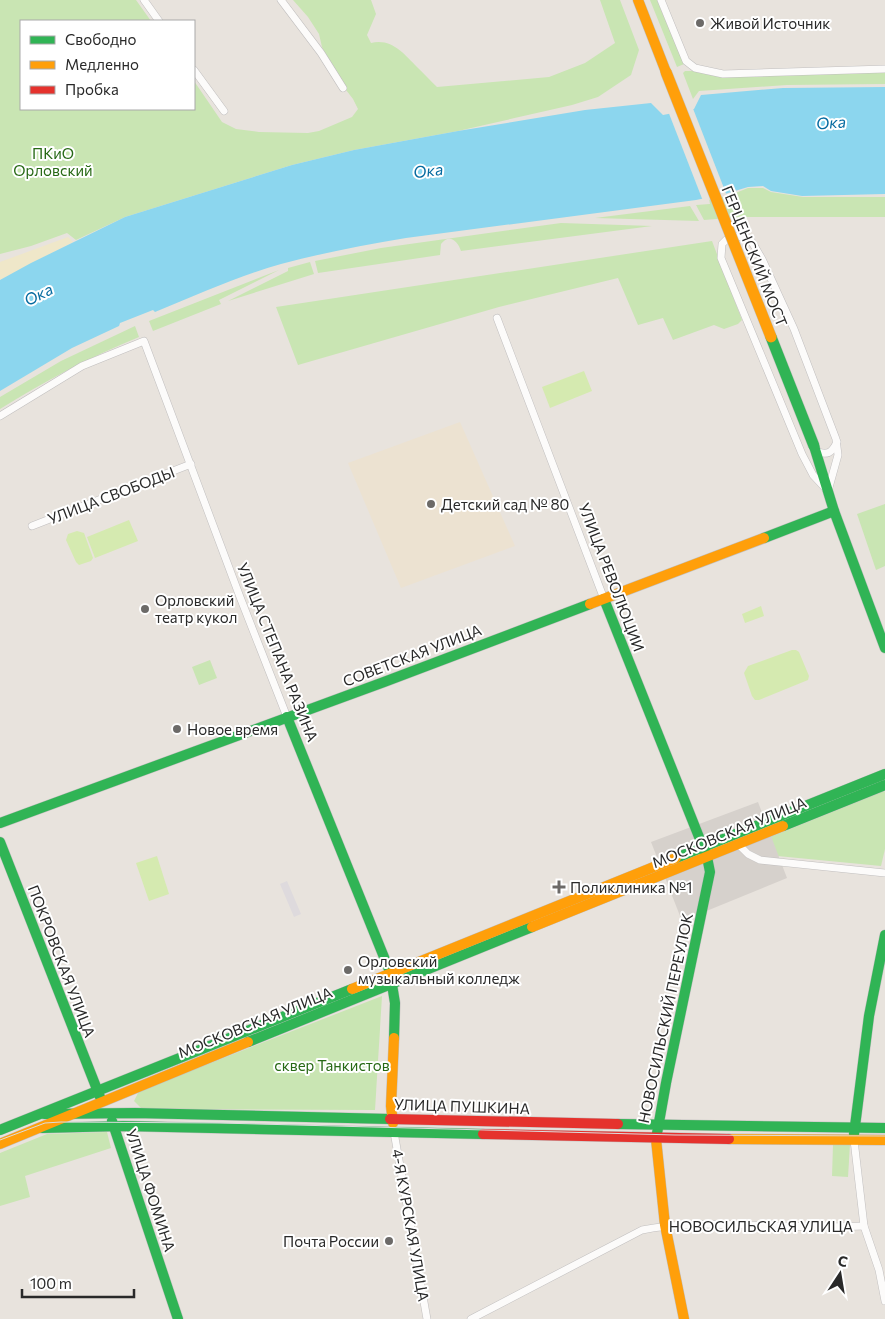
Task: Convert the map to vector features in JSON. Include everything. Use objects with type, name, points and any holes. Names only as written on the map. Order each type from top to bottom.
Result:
[{"type":"main road","name":"ГЕРЦЕНСКИЙ МОСТ","points":[[638,0],[815,448],[834,511],[885,648]]},
{"type":"main road","name":"СОВЕТСКАЯ УЛИЦА","points":[[0,823],[287,718],[834,511]]},
{"type":"main road","name":"УЛИЦА РЕВОЛЮЦИИ","points":[[604,599],[702,846]]},
{"type":"main road","name":"УЛИЦА СТЕПАНА РАЗИНА","points":[[287,718],[391,977],[395,1003],[391,1106],[394,1132]]},
{"type":"main road","name":"МОСКОВСКАЯ УЛИЦА","points":[[0,1130],[38,1114],[100,1095],[391,977],[702,846],[885,774]]},
{"type":"main road","name":"МОСКОВСКАЯ УЛИЦА","points":[[391,977],[739,845],[885,785]]},
{"type":"main road","name":"ПОКРОВСКАЯ УЛИЦА","points":[[0,842],[107,1113]]},
{"type":"main road","name":"НОВОСИЛЬСКИЙ ПЕРЕУЛОК","points":[[684,1319],[665,1225],[656,1138],[708,885],[710,872],[707,857],[702,846]]},
{"type":"main road","points":[[854,1140],[854,1128],[870,1016],[885,935]]},
{"type":"main road","name":"МОСКОВСКАЯ УЛИЦА","points":[[0,1144],[74,1113],[100,1095]]},
{"type":"main road","name":"УЛИЦА ПУШКИНА","points":[[38,1114],[107,1113],[658,1126],[885,1128]]},
{"type":"main road","name":"УЛИЦА ФОМИНА","points":[[107,1113],[114,1126],[178,1319]]},
{"type":"main road","name":"УЛИЦА ПУШКИНА","points":[[39,1128],[114,1126],[656,1138],[885,1140]]},
{"type":"street","points":[[144,0],[158,20]]},
{"type":"street","points":[[281,0],[321,52],[343,88]]},
{"type":"street","points":[[661,0],[686,61],[695,68],[723,74],[885,69]]},
{"type":"street","points":[[195,71],[224,111]]},
{"type":"street","points":[[732,237],[747,238],[756,247],[794,329],[837,442],[837,461],[828,491],[813,475],[802,454],[721,258],[722,244],[732,237]]},
{"type":"street","name":"УЛИЦА РЕВОЛЮЦИИ","points":[[497,318],[604,599]]},
{"type":"street","name":"УЛИЦА СТЕПАНА РАЗИНА","points":[[0,416],[82,366],[144,341],[236,588],[287,718]]},
{"type":"street","points":[[815,448],[828,454],[837,442]]},
{"type":"street","name":"УЛИЦА СВОБОДЫ","points":[[32,526],[191,464]]},
{"type":"street","points":[[739,845],[754,858],[885,873]]},
{"type":"street","name":"4-Я КУРСКАЯ УЛИЦА","points":[[394,1132],[427,1319]]},
{"type":"street","points":[[854,1140],[864,1226],[882,1270],[885,1301]]},
{"type":"street","name":"НОВОСИЛЬСКАЯ УЛИЦА","points":[[471,1319],[642,1230],[665,1225],[699,1224],[864,1226]]},
{"type":"shaded area","name":"Детский сад № 80","points":[[460,422],[515,546],[401,588],[348,463]]},
{"type":"shaded area","points":[[758,802],[787,878],[682,921],[651,842]]},
{"type":"shaded area","points":[[287,881],[301,914],[294,917],[280,884]]},
{"type":"green space","name":"ПКиО Орловский","points":[[0,0],[136,0],[150,20],[20,20],[20,110],[195,110],[195,82],[222,122],[236,129],[259,132],[308,133],[319,131],[352,117],[358,109],[353,99],[336,77],[322,47],[319,34],[308,17],[293,0],[371,0],[376,14],[367,35],[371,43],[385,43],[397,48],[437,87],[549,77],[585,63],[615,43],[600,0],[620,0],[639,50],[631,75],[598,97],[572,105],[458,131],[354,150],[292,165],[125,217],[76,240],[67,233],[31,246],[0,254]]},
{"type":"green space","points":[[650,0],[657,0],[684,64],[677,67]]},
{"type":"green space","points":[[885,70],[885,84],[787,85],[699,91],[693,99],[683,73],[685,71]]},
{"type":"green space","points":[[748,188],[763,188],[771,192],[803,197],[885,197],[885,217],[741,217],[704,220],[696,205],[710,204],[709,199],[733,194]]},
{"type":"green space","points":[[690,206],[699,221],[595,218]]},
{"type":"green space","points":[[561,223],[652,226],[461,251],[455,241],[447,239],[441,244],[440,255],[318,273],[315,261],[381,248]]},
{"type":"green space","points":[[712,241],[742,320],[738,324],[724,329],[714,325],[673,340],[663,318],[638,325],[618,278],[499,307],[298,365],[276,307]]},
{"type":"green space","points":[[310,262],[314,274],[228,301],[288,271],[288,268]]},
{"type":"green space","points":[[279,270],[219,300],[221,304],[153,331],[149,321]]},
{"type":"green space","points":[[135,326],[139,337],[68,370],[0,409],[0,397],[61,361]]},
{"type":"green space","points":[[584,371],[592,391],[550,408],[542,387]]},
{"type":"green space","points":[[885,504],[885,566],[876,570],[857,514]]},
{"type":"green space","points":[[129,520],[138,541],[95,558],[87,537]]},
{"type":"green space","points":[[77,531],[84,533],[93,558],[91,561],[79,565],[66,540],[68,534]]},
{"type":"green space","points":[[761,606],[764,616],[745,623],[742,614]]},
{"type":"green space","points":[[792,650],[799,652],[809,676],[808,680],[755,700],[744,673],[748,666]]},
{"type":"green space","points":[[210,660],[217,678],[199,685],[192,667]]},
{"type":"green space","points":[[884,791],[885,849],[881,866],[757,854],[753,844]]},
{"type":"green space","points":[[157,856],[169,894],[149,901],[136,863]]},
{"type":"green space","name":"сквер Танкистов","points":[[382,996],[375,1110],[142,1109],[134,1101],[139,1091]]},
{"type":"green space","points":[[107,1132],[111,1148],[25,1176],[30,1197],[0,1206],[0,1153],[47,1134]]},
{"type":"green space","points":[[833,1144],[850,1144],[848,1177],[832,1176]]},
{"type":"sand","points":[[68,237],[73,242],[0,280],[0,262]]},
{"type":"water","name":"Ока","points":[[885,87],[885,194],[802,196],[771,191],[763,186],[748,187],[696,200],[406,238],[327,253],[249,274],[155,312],[153,310],[120,323],[119,326],[72,348],[0,391],[0,280],[125,217],[292,165],[354,150],[458,131],[585,110],[651,103],[663,115],[694,109],[701,95],[783,88]]},
{"type":"pier","points":[[692,106],[727,196],[703,201],[668,111]]},
{"type":"tram line","points":[[0,1140],[45,1123],[61,1122],[220,1123],[675,1135],[885,1136]]},
{"type":"traffic: fast","points":[[771,337],[814,446]]},
{"type":"traffic: fast","points":[[814,446],[834,511],[885,648]]},
{"type":"traffic: fast","points":[[764,538],[834,511]]},
{"type":"traffic: fast","points":[[604,599],[707,857],[710,872],[656,1139]]},
{"type":"traffic: fast","points":[[0,823],[590,604]]},
{"type":"traffic: fast","points":[[287,717],[390,972],[395,1003],[394,1038]]},
{"type":"traffic: fast","points":[[676,858],[885,774]]},
{"type":"traffic: fast","points":[[783,826],[885,785]]},
{"type":"traffic: fast","points":[[0,842],[100,1097]]},
{"type":"traffic: fast","points":[[248,1042],[532,927]]},
{"type":"traffic: fast","points":[[854,1134],[869,1016],[885,935]]},
{"type":"traffic: fast","points":[[0,1130],[352,989]]},
{"type":"traffic: fast","points":[[44,1114],[135,1113],[390,1119]]},
{"type":"traffic: fast","points":[[112,1121],[178,1319]]},
{"type":"traffic: fast","points":[[618,1124],[885,1128]]},
{"type":"traffic: fast","points":[[42,1128],[123,1126],[483,1134]]},
{"type":"traffic: slow","points":[[638,0],[666,72]]},
{"type":"traffic: slow","points":[[666,72],[771,337]]},
{"type":"traffic: slow","points":[[590,604],[764,538]]},
{"type":"traffic: slow","points":[[532,927],[783,826]]},
{"type":"traffic: slow","points":[[352,989],[676,858]]},
{"type":"traffic: slow","points":[[393,1123],[391,1106],[394,1038]]},
{"type":"traffic: slow","points":[[0,1144],[248,1042]]},
{"type":"traffic: slow","points":[[656,1139],[665,1225],[684,1319]]},
{"type":"traffic: slow","points":[[729,1139],[885,1140]]},
{"type":"traffic: jam","points":[[390,1119],[618,1124]]},
{"type":"traffic: jam","points":[[483,1134],[729,1139]]},
{"type":"place","name":"Живой Источник","points":[[700,23]]},
{"type":"place","name":"Детский сад № 80","points":[[431,504]]},
{"type":"place","name":"Орловский театр кукол","points":[[145,609]]},
{"type":"place","name":"Новое время","points":[[177,729]]},
{"type":"place","name":"Поликлиника №1","points":[[559,887]]},
{"type":"place","name":"Орловский музыкальный колледж","points":[[348,970]]},
{"type":"place","name":"Почта России","points":[[389,1241]]}]
